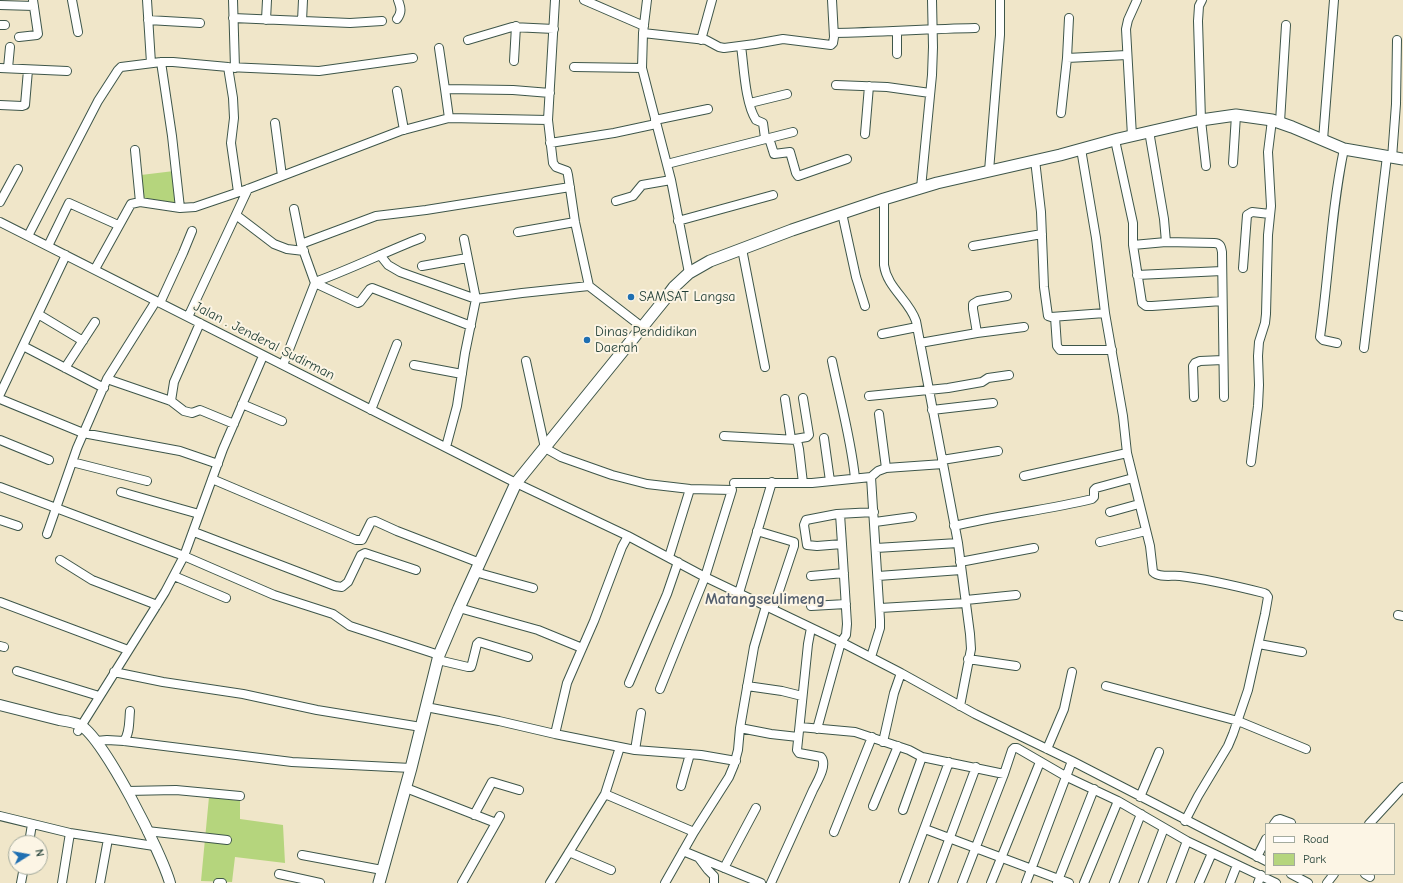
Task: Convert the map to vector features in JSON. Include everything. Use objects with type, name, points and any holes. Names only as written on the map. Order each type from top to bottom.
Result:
[{"type":"highway","points":[[379,883],[412,768],[438,658],[516,483],[674,287],[689,273],[710,261],[884,199],[990,170],[1081,149],[1149,131],[1201,120],[1236,115],[1256,116],[1276,121],[1344,149],[1394,158]]},
{"type":"main road","points":[[0,705],[81,728],[96,741],[113,765],[127,791],[167,873],[170,883]]},
{"type":"main road","points":[[0,712],[81,728]]},
{"type":"street","points":[[72,0],[78,32]]},
{"type":"street","points":[[146,0],[151,63]]},
{"type":"street","points":[[233,0],[231,67],[234,118],[231,143],[238,192]]},
{"type":"street","points":[[266,20],[267,0]]},
{"type":"street","points":[[302,21],[303,0]]},
{"type":"street","points":[[397,19],[401,10],[398,0]]},
{"type":"street","points":[[555,0],[548,120],[554,165],[567,172],[575,222],[589,286],[642,327]]},
{"type":"street","points":[[584,0],[643,29],[709,41],[721,47],[740,46],[783,39],[830,45],[833,43],[834,33],[832,0]]},
{"type":"street","points":[[647,0],[643,29],[642,68],[667,164],[689,273]]},
{"type":"street","points":[[701,40],[712,0]]},
{"type":"street","points":[[921,188],[930,93],[933,29],[932,0]]},
{"type":"street","points":[[990,170],[1000,35],[1000,0]]},
{"type":"street","points":[[1132,136],[1126,27],[1137,0]]},
{"type":"street","points":[[1202,0],[1199,6],[1198,21],[1201,120],[1206,166]]},
{"type":"street","points":[[1323,140],[1334,0]]},
{"type":"street","points":[[0,5],[33,3],[38,34],[19,37]]},
{"type":"street","points":[[233,18],[350,23],[382,21]]},
{"type":"street","points":[[1061,113],[1070,18]]},
{"type":"street","points":[[148,20],[200,23]]},
{"type":"street","points":[[1251,462],[1260,385],[1258,356],[1259,342],[1266,319],[1271,198],[1268,152],[1276,121],[1286,25]]},
{"type":"street","points":[[468,40],[516,26],[554,29]]},
{"type":"street","points":[[514,61],[516,26]]},
{"type":"street","points":[[834,33],[897,32],[975,28]]},
{"type":"street","points":[[897,32],[897,54]]},
{"type":"street","points":[[1364,348],[1394,158],[1398,40]]},
{"type":"street","points":[[740,46],[750,103],[756,119],[763,123],[767,138],[774,154],[790,152],[796,174],[798,176],[847,159]]},
{"type":"street","points":[[10,47],[4,68],[67,71]]},
{"type":"street","points":[[439,48],[449,118]]},
{"type":"street","points":[[1067,58],[1127,55]]},
{"type":"street","points":[[28,236],[98,101],[118,70],[121,68],[151,63],[173,62],[231,67],[319,71],[413,58]]},
{"type":"street","points":[[161,62],[172,136],[180,208]]},
{"type":"street","points":[[574,68],[642,68]]},
{"type":"street","points":[[0,105],[25,105],[28,70]]},
{"type":"street","points":[[836,85],[869,86],[930,93]]},
{"type":"street","points":[[865,134],[869,86]]},
{"type":"street","points":[[445,89],[513,90],[550,93]]},
{"type":"street","points":[[397,91],[404,130]]},
{"type":"street","points":[[750,103],[787,94]]},
{"type":"street","points":[[550,143],[614,133],[708,109]]},
{"type":"street","points":[[1233,163],[1236,115]]},
{"type":"street","points":[[95,269],[129,205],[131,204],[140,202],[180,208],[194,207],[248,189],[404,130],[449,118],[548,120]]},
{"type":"street","points":[[275,123],[282,176]]},
{"type":"street","points":[[1149,131],[1164,219],[1166,242]]},
{"type":"street","points":[[667,164],[793,132]]},
{"type":"street","points":[[1115,140],[1133,223],[1133,245],[1142,303],[1146,306],[1222,301]]},
{"type":"street","points":[[1081,149],[1096,238],[1105,313],[1123,416],[1127,453],[1151,551],[1152,570],[1155,574],[1207,580],[1267,595],[1268,598],[1248,690],[1238,721],[1228,746],[1185,821]]},
{"type":"street","points":[[1337,343],[1323,340],[1320,337],[1331,228],[1344,149]]},
{"type":"street","points":[[135,150],[140,202]]},
{"type":"street","points":[[1035,160],[1043,247],[1042,268],[1048,314],[1050,317],[1055,317],[1105,313]]},
{"type":"street","points":[[0,202],[18,169]]},
{"type":"street","points":[[616,201],[633,196],[642,186],[670,180]]},
{"type":"street","points":[[236,215],[274,244],[287,249],[303,248],[376,216],[426,210],[570,187]]},
{"type":"street","points":[[188,317],[248,189]]},
{"type":"street","points":[[678,221],[773,195]]},
{"type":"street","points":[[884,199],[884,265],[890,284],[903,298],[912,311],[917,326],[958,543],[971,641],[960,706]]},
{"type":"street","points":[[48,246],[69,203],[118,225]]},
{"type":"street","points":[[283,365],[315,283],[303,248],[294,209]]},
{"type":"street","points":[[1243,268],[1247,215],[1252,212],[1270,214]]},
{"type":"street","points":[[842,214],[856,277],[865,306]]},
{"type":"street","name":"Jalan . Jenderal Sudirman","points":[[0,222],[516,483],[669,557],[677,566],[703,580],[739,593],[767,610],[841,642],[960,706],[1047,749],[1070,768]]},
{"type":"street","points":[[518,232],[575,222]]},
{"type":"street","points":[[47,534],[83,433],[107,379],[158,302],[181,260],[192,231]]},
{"type":"street","points":[[973,246],[1042,234]]},
{"type":"street","points":[[315,283],[421,238]]},
{"type":"street","points":[[446,447],[457,406],[476,299],[464,239]]},
{"type":"street","points":[[1133,245],[1166,242],[1218,243],[1221,248],[1224,397]]},
{"type":"street","points":[[742,249],[766,367]]},
{"type":"street","points":[[0,394],[66,255]]},
{"type":"street","points":[[380,255],[391,267],[400,272],[476,299],[522,292],[589,286]]},
{"type":"street","points":[[422,266],[467,258]]},
{"type":"street","points":[[1137,274],[1222,271]]},
{"type":"street","points":[[315,283],[358,303],[369,289],[372,288],[471,326]]},
{"type":"street","points":[[977,333],[973,304],[978,301],[1007,296]]},
{"type":"street","points":[[38,314],[83,341]]},
{"type":"street","points":[[1055,317],[1057,346],[1060,350],[1112,350]]},
{"type":"street","points":[[65,368],[95,322]]},
{"type":"street","points":[[171,401],[174,382],[200,323]]},
{"type":"street","points":[[882,334],[917,326]]},
{"type":"street","points":[[920,343],[1024,326]]},
{"type":"street","points":[[371,410],[397,344]]},
{"type":"street","points":[[23,346],[104,388]]},
{"type":"street","points":[[81,728],[99,696],[157,605],[184,556],[212,479],[242,404],[264,356]]},
{"type":"street","points":[[1194,397],[1193,366],[1195,363],[1200,361],[1223,360]]},
{"type":"street","points":[[526,361],[545,448],[561,457],[612,475],[647,484],[690,489],[732,490],[703,580],[660,690]]},
{"type":"street","points":[[832,361],[841,406],[852,448],[856,478]]},
{"type":"street","points":[[414,365],[462,374]]},
{"type":"street","points":[[869,396],[929,389],[936,390],[982,382],[988,378],[1009,375]]},
{"type":"street","points":[[107,379],[171,401],[184,411],[192,412],[200,410],[234,424]]},
{"type":"street","points":[[724,436],[793,439],[807,437],[809,434],[803,398]]},
{"type":"street","points":[[0,399],[83,433],[180,452],[218,464]]},
{"type":"street","points":[[785,399],[793,439],[797,441],[798,444],[803,483]]},
{"type":"street","points":[[932,410],[993,402]]},
{"type":"street","points":[[242,404],[282,421]]},
{"type":"street","points":[[879,414],[886,468]]},
{"type":"street","points":[[824,438],[830,481]]},
{"type":"street","points":[[0,440],[49,460]]},
{"type":"street","points":[[734,483],[803,483],[871,477],[878,471],[886,468],[942,462],[998,450]]},
{"type":"street","points":[[1024,476],[1127,453]]},
{"type":"street","points":[[72,462],[147,481]]},
{"type":"street","points":[[870,657],[880,628],[875,522],[871,477]]},
{"type":"street","points":[[954,526],[982,519],[1061,507],[1092,499],[1096,488],[1133,478]]},
{"type":"street","points":[[212,479],[356,540],[362,540],[371,522],[375,521],[478,567],[533,588]]},
{"type":"street","points":[[739,593],[772,482]]},
{"type":"street","points":[[0,487],[184,556],[274,595],[333,614],[350,626],[438,658],[468,667],[472,664],[479,642],[528,657]]},
{"type":"street","points":[[669,557],[690,489]]},
{"type":"street","points":[[121,492],[199,514]]},
{"type":"street","points":[[1110,512],[1139,504]]},
{"type":"street","points":[[842,544],[809,546],[806,542],[805,521],[807,519],[840,514],[874,512]]},
{"type":"street","points":[[817,729],[841,642],[846,633],[846,604],[840,514]]},
{"type":"street","points":[[875,522],[912,517]]},
{"type":"street","points":[[0,520],[18,526]]},
{"type":"street","points":[[665,883],[694,832],[729,777],[736,761],[754,647],[767,610],[794,546],[793,541],[757,530]]},
{"type":"street","points":[[1100,542],[1146,531]]},
{"type":"street","points":[[194,532],[335,586],[342,587],[348,582],[361,555],[365,553],[416,570]]},
{"type":"street","points":[[555,734],[567,683],[594,621],[622,547],[628,537]]},
{"type":"street","points":[[876,548],[958,543]]},
{"type":"street","points":[[878,576],[961,566],[1034,548]]},
{"type":"street","points":[[60,560],[92,580],[157,605]]},
{"type":"street","points":[[629,683],[664,601],[677,566]]},
{"type":"street","points":[[812,576],[844,573]]},
{"type":"street","points":[[174,576],[226,598]]},
{"type":"street","points":[[880,608],[966,602],[1016,595]]},
{"type":"street","points":[[0,602],[128,650]]},
{"type":"street","points":[[811,606],[846,604]]},
{"type":"street","points":[[459,608],[538,630],[582,648]]},
{"type":"street","points":[[772,883],[819,779],[823,765],[823,759],[821,757],[798,752],[802,696],[811,628]]},
{"type":"street","points":[[1259,644],[1302,652]]},
{"type":"street","points":[[968,659],[1016,666]]},
{"type":"street","points":[[16,671],[99,696]]},
{"type":"street","points":[[114,672],[163,682],[243,694],[317,710],[421,727]]},
{"type":"street","points":[[1047,749],[1064,709],[1072,672]]},
{"type":"street","points":[[883,742],[894,693],[901,673]]},
{"type":"street","points":[[747,686],[782,691],[802,696]]},
{"type":"street","points":[[1106,686],[1238,721],[1306,749]]},
{"type":"street","points":[[426,707],[635,750],[690,754],[736,761]]},
{"type":"street","points":[[124,741],[128,728],[130,711]]},
{"type":"street","points":[[635,750],[641,713]]},
{"type":"street","points":[[800,727],[855,732],[898,746],[922,757],[1004,774]]},
{"type":"street","points":[[740,728],[798,737]]},
{"type":"street","points":[[1011,753],[1012,746],[1018,735]]},
{"type":"street","points":[[834,832],[872,737]]},
{"type":"street","points":[[96,741],[124,741],[292,762],[412,768]]},
{"type":"street","points":[[873,806],[898,746]]},
{"type":"street","points":[[553,882],[569,852],[605,794],[620,747]]},
{"type":"street","points":[[962,883],[1013,748],[1017,748],[1040,762],[1070,768],[1140,797],[1265,860]]},
{"type":"street","points":[[1140,797],[1159,752]]},
{"type":"street","points":[[681,786],[690,754]]},
{"type":"street","points":[[903,810],[922,757]]},
{"type":"street","points":[[904,883],[949,762]]},
{"type":"street","points":[[991,883],[1040,762]]},
{"type":"street","points":[[933,883],[976,767]]},
{"type":"street","points":[[1070,768],[1094,789],[1118,800],[1187,841],[1276,883]]},
{"type":"street","points":[[1026,883],[1070,768]]},
{"type":"street","points":[[474,815],[492,782],[519,790]]},
{"type":"street","points":[[406,788],[474,815],[498,820],[462,883]]},
{"type":"street","points":[[1057,881],[1094,789]]},
{"type":"street","points":[[1370,823],[1402,789]]},
{"type":"street","points":[[127,791],[176,790],[240,796]]},
{"type":"street","points":[[605,794],[694,832]]},
{"type":"street","points":[[1084,883],[1118,800]]},
{"type":"street","points":[[724,868],[756,808]]},
{"type":"street","points":[[1114,883],[1142,814]]},
{"type":"street","points":[[0,816],[70,833],[154,846]]},
{"type":"street","points":[[1275,823],[1280,819],[1291,823]]},
{"type":"street","points":[[30,835],[32,824]]},
{"type":"street","points":[[1143,883],[1164,828]]},
{"type":"street","points":[[924,829],[1031,868],[1057,881],[1069,883]]},
{"type":"street","points":[[147,831],[227,840]]},
{"type":"street","points":[[62,883],[70,833]]},
{"type":"street","points":[[100,883],[108,839]]},
{"type":"street","points":[[1171,883],[1187,841]]},
{"type":"street","points":[[1256,856],[1265,841]]},
{"type":"street","points":[[683,851],[761,883]]},
{"type":"street","points":[[569,852],[611,870]]},
{"type":"street","points":[[1199,883],[1212,853]]},
{"type":"street","points":[[302,855],[382,870]]},
{"type":"street","points":[[700,858],[714,876],[714,883]]},
{"type":"street","points":[[1230,883],[1237,865]]},
{"type":"street","points":[[279,874],[320,883]]},
{"type":"street","points":[[1258,883],[1261,875]]},
{"type":"street","points":[[1293,875],[1308,883]]},
{"type":"green space","points":[[174,171],[177,204],[142,200],[141,175]]},
{"type":"green space","points":[[209,797],[240,801],[240,819],[283,825],[285,863],[235,857],[232,882],[201,881]]},
{"type":"place","name":"SAMSAT Langsa","points":[[631,297]]},
{"type":"place","name":"Dinas Pendidikan Daerah","points":[[587,340]]},
{"type":"district","name":"Matangseulimeng","points":[[765,599]]}]
